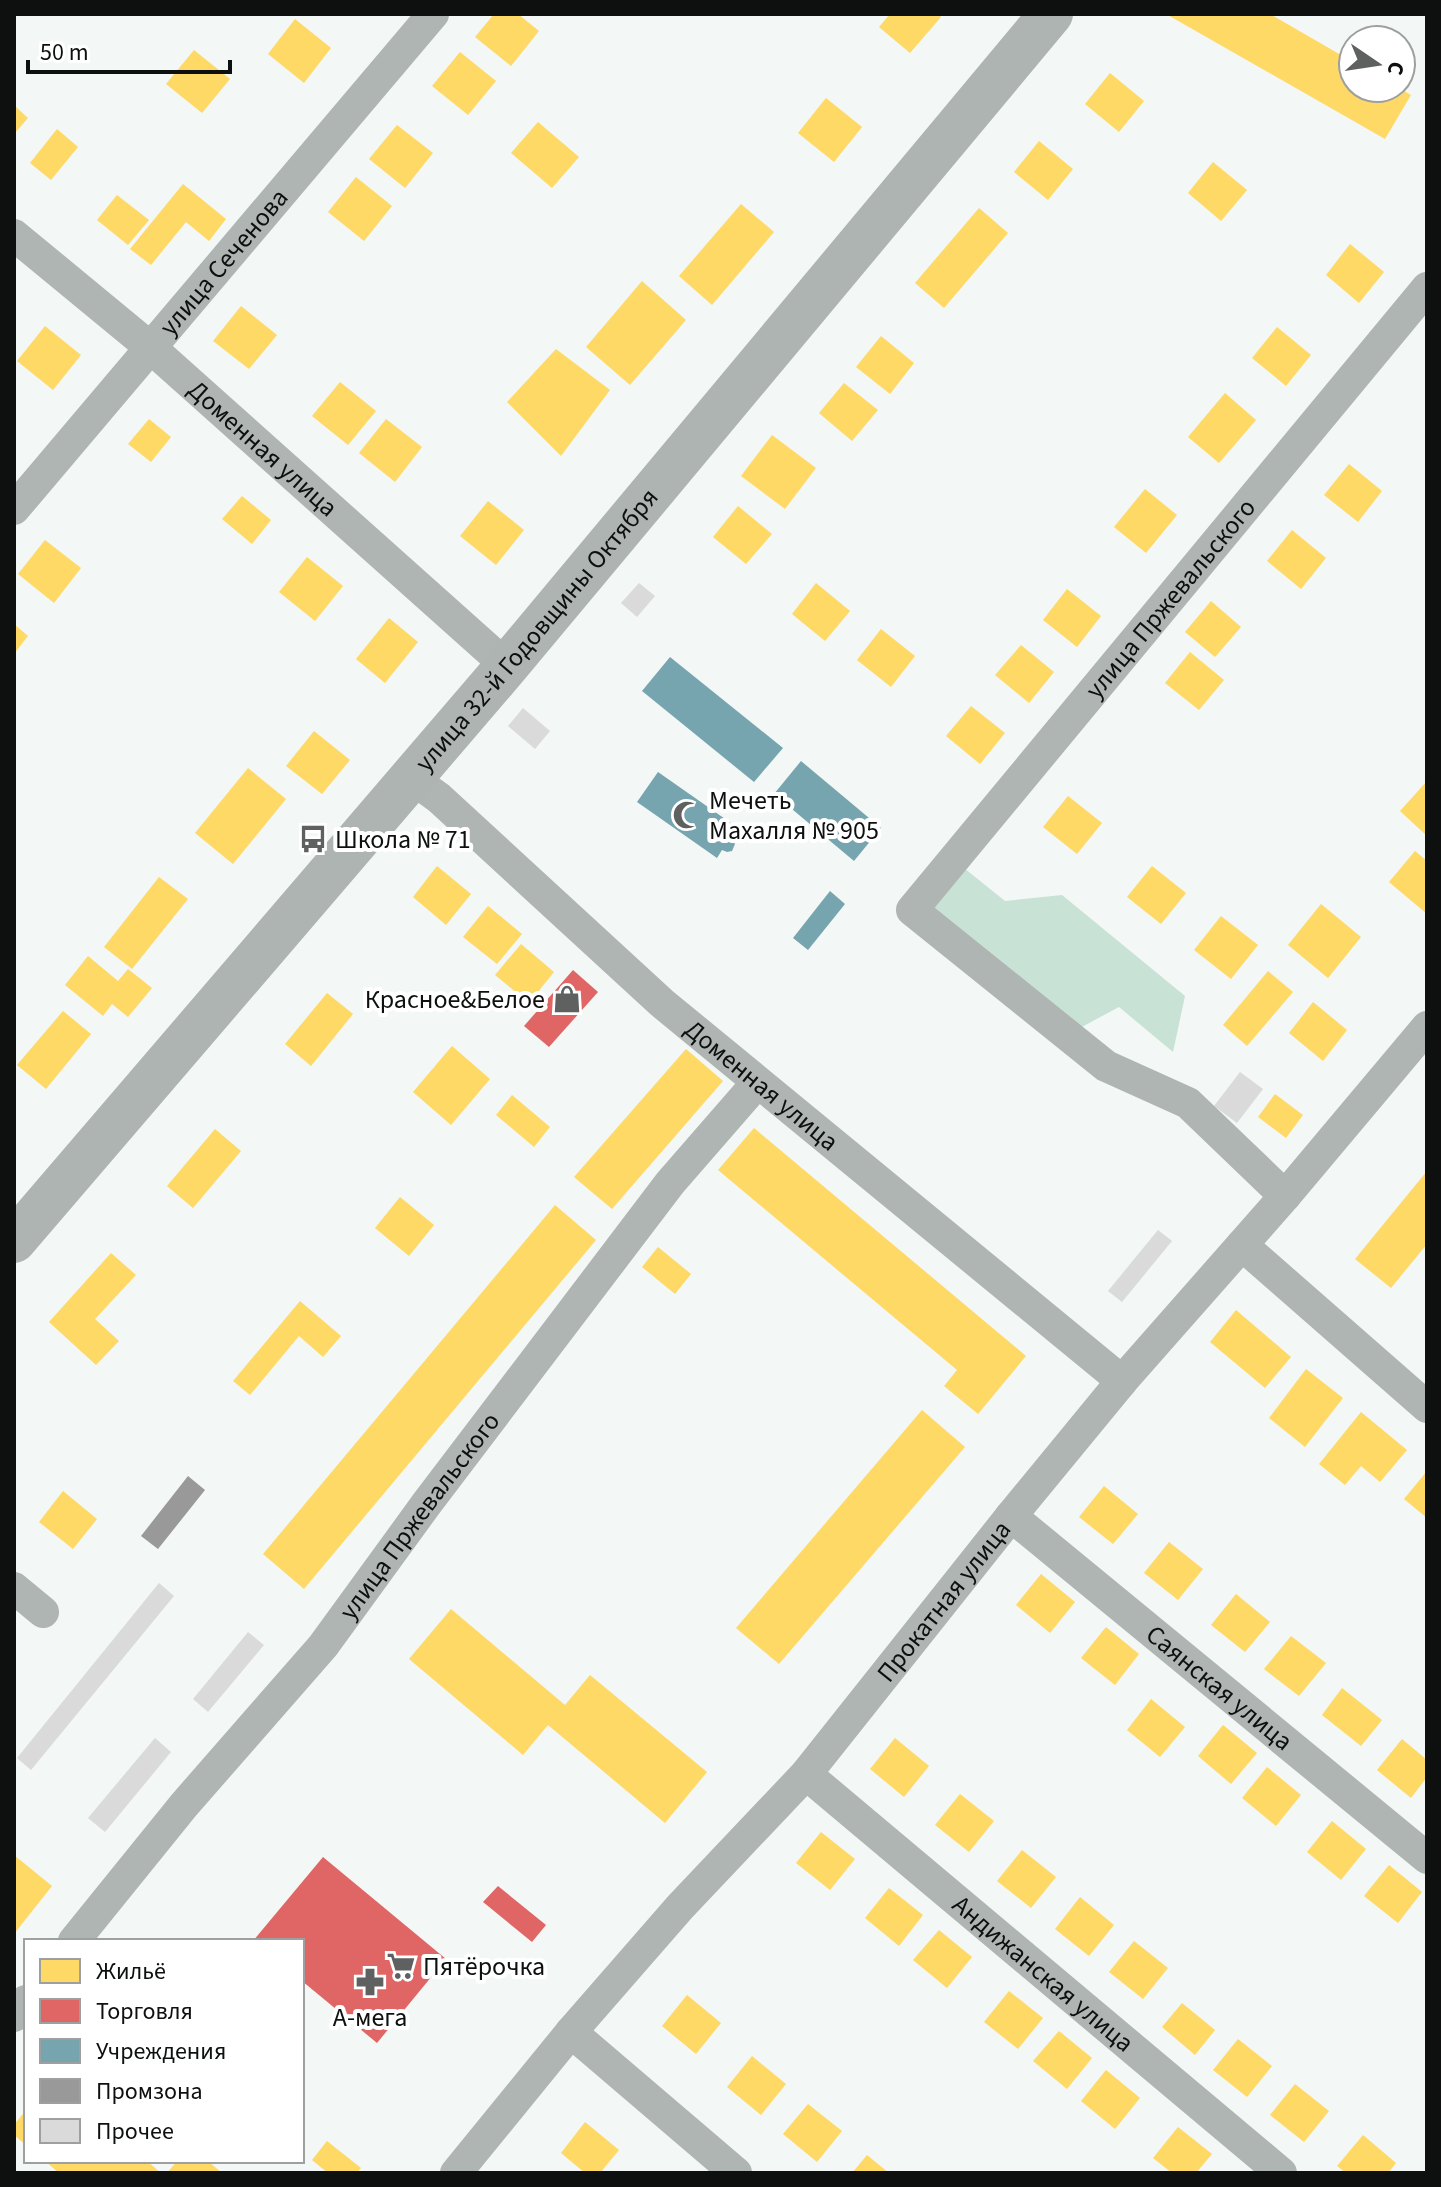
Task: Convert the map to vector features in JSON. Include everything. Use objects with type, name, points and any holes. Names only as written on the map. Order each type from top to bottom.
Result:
[{"type":"main road","name":"улица 32-й Годовщины Октября","points":[[14,1241],[507,666],[1051,14]]},
{"type":"street","name":"улица Сеченова","points":[[14,509],[433,14]]},
{"type":"street","name":"Доменная улица","points":[[14,235],[151,348],[507,666]]},
{"type":"street","name":"улица Пржевальского","points":[[1285,1196],[1188,1103],[1106,1066],[912,910],[1427,288]]},
{"type":"street","name":"Доменная улица","points":[[410,777],[439,798],[651,993],[757,1083],[1122,1381]]},
{"type":"street","name":"Прокатная улица","points":[[456,2173],[571,2032],[680,1907],[806,1774],[1122,1381],[1285,1196],[1427,1027]]},
{"type":"street","name":"улица Пржевальского","points":[[76,1939],[184,1805],[323,1646],[427,1503],[670,1183],[757,1083]]},
{"type":"street","points":[[1242,1245],[1427,1407]]},
{"type":"street","name":"Саянская улица","points":[[1011,1516],[1427,1858]]},
{"type":"street","points":[[14,1588],[43,1612]]},
{"type":"street","name":"Андижанская улица","points":[[806,1774],[1281,2173]]},
{"type":"street","points":[[571,2032],[736,2173]]},
{"type":"green space","points":[[964,868],[1005,901],[1062,895],[1185,996],[1173,1052],[1119,1007],[1078,1029],[933,909]]},
{"type":"building: Жильё","points":[[494,14],[518,14],[539,31],[511,66],[475,37]]},
{"type":"building: Жильё","points":[[890,14],[937,14],[941,17],[910,53],[879,27]]},
{"type":"building: Жильё","points":[[1166,14],[1270,14],[1337,53],[1337,104],[1406,104],[1385,139]]},
{"type":"building: Жильё","points":[[295,19],[331,48],[304,83],[268,54]]},
{"type":"building: Жильё","points":[[194,50],[230,79],[202,113],[166,84]]},
{"type":"building: Жильё","points":[[460,52],[496,81],[468,115],[432,86]]},
{"type":"building: Жильё","points":[[1110,73],[1144,101],[1119,132],[1085,104]]},
{"type":"building: Жильё","points":[[826,98],[862,127],[834,162],[798,133]]},
{"type":"building: Жильё","points":[[14,105],[28,118],[14,134]]},
{"type":"building: Жильё","points":[[538,122],[579,157],[552,188],[511,153]]},
{"type":"building: Жильё","points":[[397,125],[433,153],[405,188],[369,159]]},
{"type":"building: Жильё","points":[[57,129],[78,147],[51,180],[30,163]]},
{"type":"building: Жильё","points":[[1039,141],[1073,169],[1048,200],[1014,172]]},
{"type":"building: Жильё","points":[[1213,162],[1247,190],[1221,221],[1188,193]]},
{"type":"building: Жильё","points":[[356,177],[392,206],[364,241],[328,212]]},
{"type":"building: Жильё","points":[[183,184],[226,219],[209,241],[186,222],[151,265],[130,249]]},
{"type":"building: Жильё","points":[[117,195],[149,220],[128,245],[97,220]]},
{"type":"building: Жильё","points":[[741,204],[774,232],[712,305],[679,276]]},
{"type":"building: Жильё","points":[[979,208],[1008,233],[944,308],[915,283]]},
{"type":"building: Жильё","points":[[1350,244],[1384,272],[1359,303],[1326,275]]},
{"type":"building: Жильё","points":[[642,281],[686,320],[630,385],[586,347]]},
{"type":"building: Жильё","points":[[241,306],[277,335],[249,369],[213,341]]},
{"type":"building: Жильё","points":[[45,326],[81,355],[53,390],[17,361]]},
{"type":"building: Жильё","points":[[1277,327],[1311,355],[1286,386],[1252,358]]},
{"type":"building: Жильё","points":[[881,336],[914,363],[890,394],[856,367]]},
{"type":"building: Жильё","points":[[556,349],[610,390],[561,456],[507,402]]},
{"type":"building: Жильё","points":[[340,382],[376,411],[348,445],[312,416]]},
{"type":"building: Жильё","points":[[844,383],[878,410],[852,441],[819,413]]},
{"type":"building: Жильё","points":[[1225,393],[1256,420],[1219,463],[1188,437]]},
{"type":"building: Жильё","points":[[149,419],[171,437],[151,462],[128,444]]},
{"type":"building: Жильё","points":[[386,419],[422,447],[395,482],[359,453]]},
{"type":"building: Жильё","points":[[772,435],[816,468],[785,509],[741,476]]},
{"type":"building: Жильё","points":[[1349,464],[1382,491],[1358,522],[1324,495]]},
{"type":"building: Жильё","points":[[1145,489],[1177,515],[1146,553],[1114,527]]},
{"type":"building: Жильё","points":[[242,496],[271,520],[252,544],[222,519]]},
{"type":"building: Жильё","points":[[488,501],[524,530],[496,565],[460,536]]},
{"type":"building: Жильё","points":[[738,506],[772,534],[746,564],[713,537]]},
{"type":"building: Жильё","points":[[1292,530],[1326,558],[1301,589],[1267,561]]},
{"type":"building: Жильё","points":[[45,540],[81,568],[54,603],[18,574]]},
{"type":"building: Жильё","points":[[307,557],[343,586],[315,621],[279,592]]},
{"type":"building: Жильё","points":[[816,583],[850,611],[825,641],[792,614]]},
{"type":"building: Жильё","points":[[1067,589],[1101,616],[1077,647],[1043,620]]},
{"type":"building: Жильё","points":[[1211,601],[1241,627],[1215,657],[1185,632]]},
{"type":"building: Жильё","points":[[389,618],[418,642],[385,683],[356,659]]},
{"type":"building: Жильё","points":[[14,624],[28,636],[14,654]]},
{"type":"building: Жильё","points":[[881,629],[915,656],[891,687],[857,660]]},
{"type":"building: Жильё","points":[[1021,645],[1054,672],[1029,703],[995,675]]},
{"type":"building: Жильё","points":[[1190,652],[1224,680],[1199,710],[1165,683]]},
{"type":"building: Жильё","points":[[971,706],[1005,733],[980,764],[946,736]]},
{"type":"building: Жильё","points":[[314,731],[350,760],[322,794],[286,766]]},
{"type":"building: Жильё","points":[[248,768],[286,799],[233,864],[195,833]]},
{"type":"building: Жильё","points":[[1427,781],[1427,836],[1400,811]]},
{"type":"building: Жильё","points":[[1068,796],[1102,823],[1077,854],[1043,827]]},
{"type":"building: Жильё","points":[[1415,851],[1427,861],[1427,914],[1389,882]]},
{"type":"building: Жильё","points":[[437,866],[471,894],[446,925],[413,897]]},
{"type":"building: Жильё","points":[[1152,866],[1186,893],[1161,924],[1127,897]]},
{"type":"building: Жильё","points":[[159,877],[188,899],[132,969],[104,947]]},
{"type":"building: Жильё","points":[[1321,904],[1361,937],[1328,978],[1288,945]]},
{"type":"building: Жильё","points":[[488,906],[522,934],[497,964],[463,937]]},
{"type":"building: Жильё","points":[[1221,916],[1258,945],[1231,979],[1194,950]]},
{"type":"building: Жильё","points":[[521,944],[554,972],[529,1003],[495,975]]},
{"type":"building: Жильё","points":[[88,956],[118,981],[128,969],[152,988],[128,1017],[112,1004],[103,1016],[65,985]]},
{"type":"building: Жильё","points":[[1268,971],[1293,992],[1247,1046],[1223,1025]]},
{"type":"building: Жильё","points":[[327,993],[353,1014],[311,1066],[285,1044]]},
{"type":"building: Жильё","points":[[1313,1002],[1347,1030],[1323,1061],[1289,1033]]},
{"type":"building: Жильё","points":[[63,1011],[91,1034],[46,1089],[17,1065]]},
{"type":"building: Жильё","points":[[452,1046],[490,1079],[451,1125],[413,1092]]},
{"type":"building: Жильё","points":[[686,1049],[723,1081],[612,1209],[574,1177]]},
{"type":"building: Жильё","points":[[1275,1094],[1303,1115],[1286,1138],[1258,1117]]},
{"type":"building: Жильё","points":[[512,1095],[550,1127],[534,1147],[496,1115]]},
{"type":"building: Жильё","points":[[754,1128],[1026,1356],[978,1414],[944,1386],[957,1370],[718,1170]]},
{"type":"building: Жильё","points":[[215,1129],[241,1151],[193,1208],[167,1186]]},
{"type":"building: Жильё","points":[[1427,1171],[1427,1244],[1391,1288],[1355,1259]]},
{"type":"building: Жильё","points":[[400,1197],[434,1225],[409,1256],[375,1228]]},
{"type":"building: Жильё","points":[[555,1205],[596,1240],[304,1589],[263,1554]]},
{"type":"building: Жильё","points":[[658,1247],[691,1274],[675,1294],[642,1267]]},
{"type":"building: Жильё","points":[[111,1253],[136,1275],[95,1319],[119,1341],[96,1365],[49,1322]]},
{"type":"building: Жильё","points":[[300,1301],[341,1336],[323,1357],[299,1336],[250,1395],[233,1381]]},
{"type":"building: Жильё","points":[[1236,1310],[1291,1357],[1265,1388],[1210,1342]]},
{"type":"building: Жильё","points":[[1306,1369],[1343,1398],[1305,1447],[1269,1418]]},
{"type":"building: Жильё","points":[[922,1410],[965,1447],[779,1664],[736,1628]]},
{"type":"building: Жильё","points":[[1361,1412],[1407,1450],[1380,1482],[1361,1466],[1345,1485],[1319,1464]]},
{"type":"building: Жильё","points":[[1427,1471],[1427,1518],[1404,1499]]},
{"type":"building: Жильё","points":[[1104,1486],[1138,1514],[1113,1544],[1079,1517]]},
{"type":"building: Жильё","points":[[63,1491],[97,1519],[73,1549],[39,1522]]},
{"type":"building: Жильё","points":[[1169,1542],[1203,1569],[1178,1600],[1144,1573]]},
{"type":"building: Жильё","points":[[1041,1574],[1075,1602],[1050,1633],[1016,1605]]},
{"type":"building: Жильё","points":[[1236,1594],[1270,1622],[1245,1652],[1211,1625]]},
{"type":"building: Жильё","points":[[451,1609],[565,1705],[590,1675],[707,1772],[665,1823],[548,1725],[523,1755],[409,1659]]},
{"type":"building: Жильё","points":[[1106,1627],[1139,1654],[1115,1685],[1081,1658]]},
{"type":"building: Жильё","points":[[1291,1636],[1326,1663],[1299,1696],[1264,1669]]},
{"type":"building: Жильё","points":[[1342,1688],[1382,1720],[1361,1746],[1322,1715]]},
{"type":"building: Жильё","points":[[1151,1699],[1185,1727],[1160,1757],[1127,1730]]},
{"type":"building: Жильё","points":[[1223,1725],[1257,1753],[1231,1784],[1198,1756]]},
{"type":"building: Жильё","points":[[895,1738],[929,1766],[904,1797],[870,1769]]},
{"type":"building: Жильё","points":[[1402,1739],[1427,1760],[1427,1777],[1411,1798],[1377,1770]]},
{"type":"building: Жильё","points":[[1267,1767],[1301,1795],[1276,1826],[1242,1798]]},
{"type":"building: Жильё","points":[[960,1794],[994,1821],[969,1852],[935,1825]]},
{"type":"building: Жильё","points":[[1332,1821],[1366,1849],[1341,1880],[1307,1852]]},
{"type":"building: Жильё","points":[[821,1832],[855,1859],[830,1890],[796,1863]]},
{"type":"building: Жильё","points":[[1022,1850],[1056,1877],[1031,1908],[997,1881]]},
{"type":"building: Жильё","points":[[14,1855],[52,1886],[14,1934]]},
{"type":"building: Жильё","points":[[1389,1865],[1422,1892],[1398,1923],[1364,1896]]},
{"type":"building: Жильё","points":[[889,1888],[923,1915],[899,1946],[865,1918]]},
{"type":"building: Жильё","points":[[1080,1897],[1114,1925],[1089,1956],[1055,1929]]},
{"type":"building: Жильё","points":[[939,1930],[972,1957],[947,1988],[913,1960]]},
{"type":"building: Жильё","points":[[1134,1941],[1168,1968],[1143,1999],[1109,1972]]},
{"type":"building: Жильё","points":[[1009,1991],[1043,2018],[1018,2049],[984,2022]]},
{"type":"building: Жильё","points":[[687,1995],[721,2023],[696,2054],[662,2026]]},
{"type":"building: Жильё","points":[[1182,2003],[1215,2030],[1195,2055],[1162,2027]]},
{"type":"building: Жильё","points":[[1059,2031],[1092,2058],[1067,2089],[1033,2061]]},
{"type":"building: Жильё","points":[[1238,2039],[1272,2066],[1247,2097],[1213,2070]]},
{"type":"building: Жильё","points":[[752,2056],[786,2084],[761,2115],[727,2087]]},
{"type":"building: Жильё","points":[[1106,2070],[1140,2098],[1115,2129],[1081,2101]]},
{"type":"building: Жильё","points":[[1295,2084],[1329,2111],[1304,2142],[1270,2115]]},
{"type":"building: Жильё","points":[[808,2104],[842,2131],[817,2162],[783,2134]]},
{"type":"building: Жильё","points":[[24,2112],[24,2143],[14,2135],[14,2125]]},
{"type":"building: Жильё","points":[[585,2122],[619,2150],[600,2173],[585,2173],[561,2153]]},
{"type":"building: Жильё","points":[[1178,2127],[1212,2154],[1196,2173],[1172,2173],[1153,2158]]},
{"type":"building: Жильё","points":[[1363,2135],[1396,2163],[1388,2173],[1346,2173],[1337,2166]]},
{"type":"building: Жильё","points":[[327,2141],[361,2168],[357,2173],[328,2173],[312,2160]]},
{"type":"building: Жильё","points":[[867,2155],[889,2173],[852,2173]]},
{"type":"building: Жильё","points":[[47,2163],[149,2163],[161,2173],[59,2173]]},
{"type":"building: Жильё","points":[[175,2163],[210,2163],[222,2173],[167,2173]]},
{"type":"building: Торговля","points":[[573,970],[598,992],[549,1047],[524,1026]]},
{"type":"building: Торговля","points":[[323,1857],[446,1959],[377,2043],[304,1983],[304,1939],[255,1939]]},
{"type":"building: Торговля","points":[[498,1886],[546,1925],[532,1942],[483,1902]]},
{"type":"building: Учреждения","points":[[670,657],[783,748],[754,782],[642,691]]},
{"type":"building: Учреждения","points":[[801,761],[881,828],[854,861],[774,794]]},
{"type":"building: Учреждения","name":"Мечеть Махалля № 905","points":[[658,772],[738,828],[731,838],[735,844],[732,851],[722,850],[717,858],[637,802]]},
{"type":"building: Учреждения","points":[[830,891],[845,904],[808,950],[793,938]]},
{"type":"building: Промзона","points":[[188,1476],[205,1490],[158,1549],[141,1536]]},
{"type":"building: Прочее","points":[[639,583],[655,596],[637,617],[621,603]]},
{"type":"building: Прочее","points":[[523,708],[550,731],[535,749],[508,726]]},
{"type":"building: Прочее","points":[[1240,1072],[1263,1089],[1237,1123],[1214,1106]]},
{"type":"building: Прочее","points":[[1158,1230],[1172,1241],[1122,1302],[1108,1291]]},
{"type":"building: Прочее","points":[[159,1583],[174,1596],[31,1770],[17,1758]]},
{"type":"building: Прочее","points":[[248,1632],[264,1645],[208,1712],[193,1699]]},
{"type":"building: Прочее","points":[[155,1738],[171,1752],[105,1832],[88,1818]]},
{"type":"place","name":"Мечеть Махалля № 905","points":[[687,815]]},
{"type":"place","name":"Школа № 71","points":[[313,839]]},
{"type":"place","name":"Красное&Белое","points":[[567,999]]},
{"type":"place","name":"Пятёрочка","points":[[401,1966]]},
{"type":"place","name":"А-мега","points":[[370,1982]]}]
